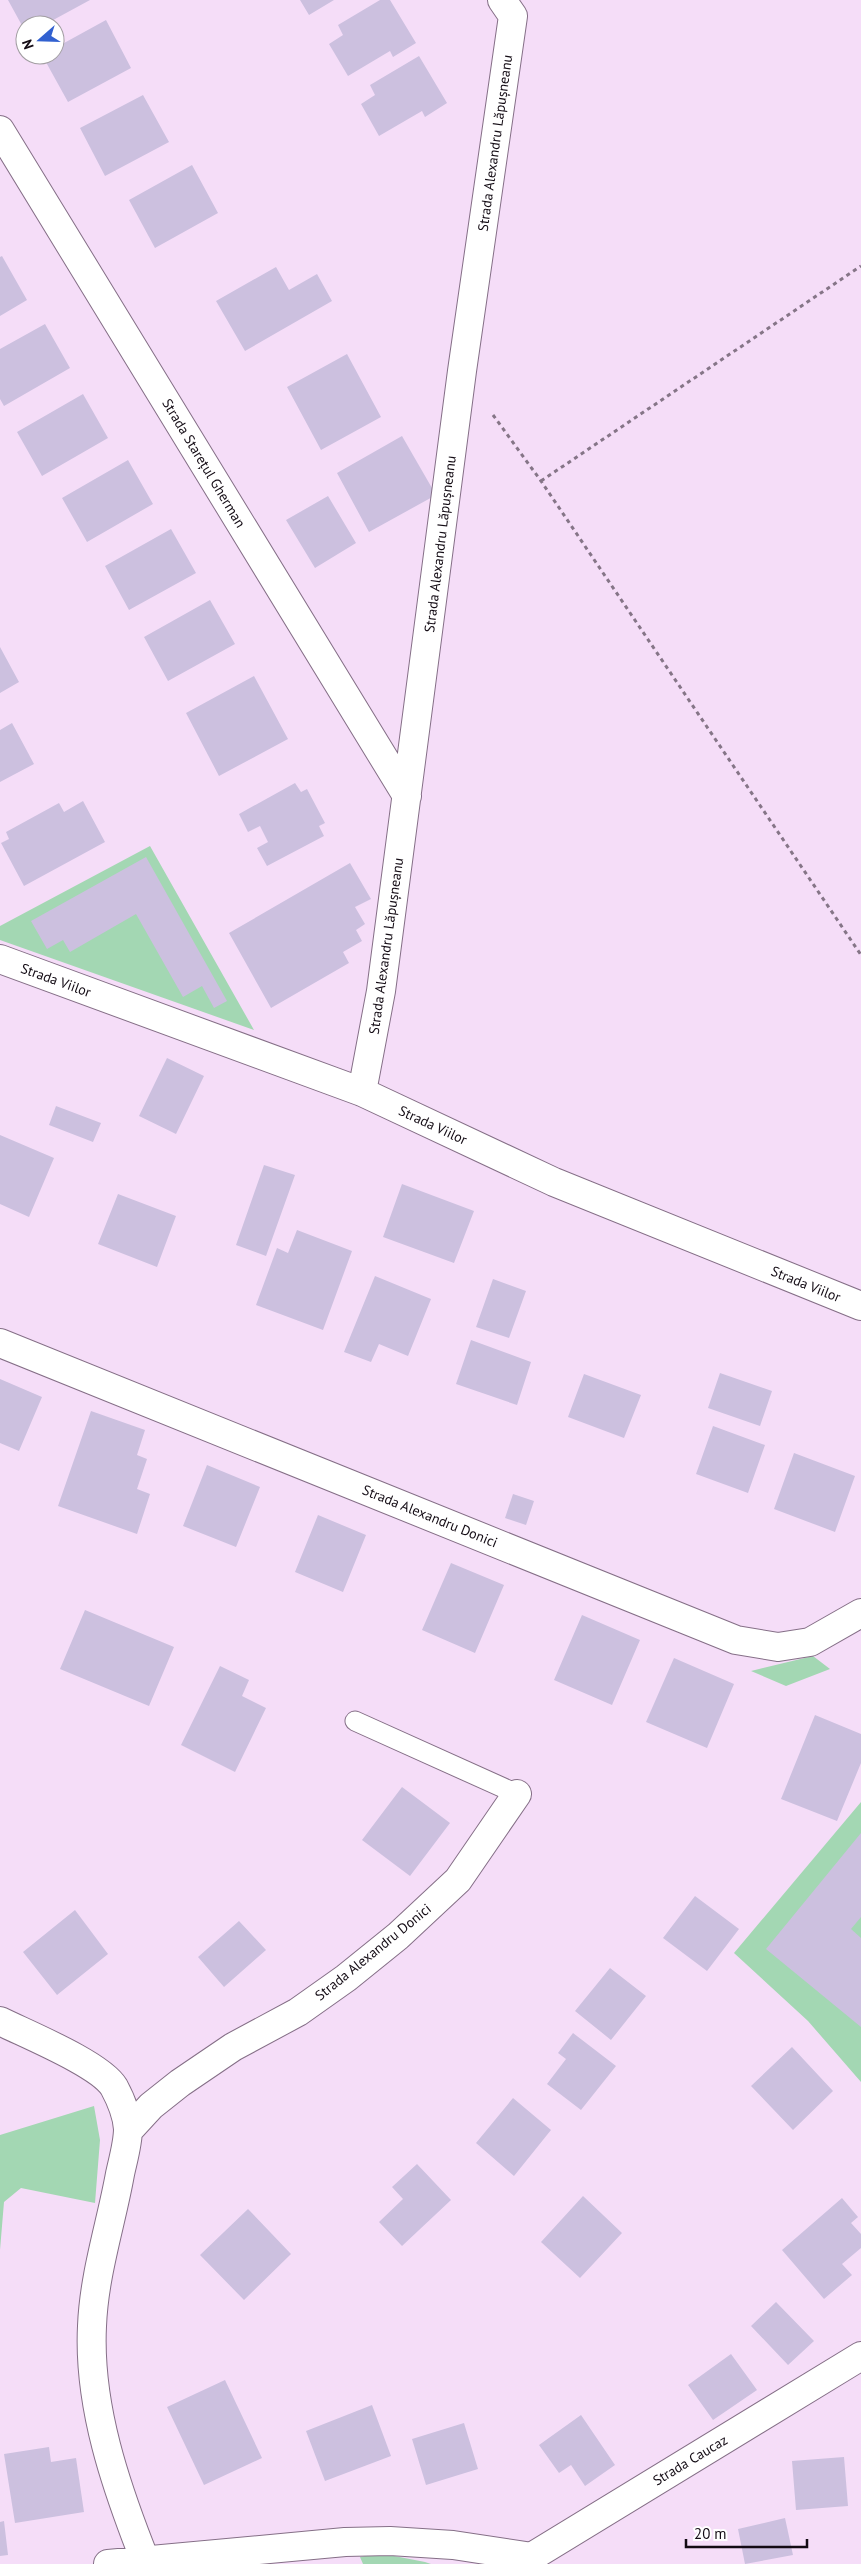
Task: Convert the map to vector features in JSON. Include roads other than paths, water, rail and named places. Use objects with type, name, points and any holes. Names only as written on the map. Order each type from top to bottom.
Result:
[{"type":"street","name":"Strada Alexandru Lăpușneanu","points":[[362,1092],[381,990],[408,796],[462,371],[513,16],[502,0]]},
{"type":"street","name":"Strada Starețul Gherman","points":[[0,130],[408,796]]},
{"type":"street","name":"Strada Viilor","points":[[0,959],[362,1092],[554,1182],[861,1306]]},
{"type":"street","name":"Strada Alexandru Donici","points":[[0,1343],[736,1640],[778,1647],[810,1642],[845,1624],[861,1613]]},
{"type":"street","name":"Strada Alexandru Donici","points":[[128,2131],[151,2106],[195,2072],[233,2047],[298,2012],[346,1978],[398,1936],[458,1880],[517,1794]]},
{"type":"street","points":[[0,2021],[95,2069],[112,2084],[125,2110],[128,2131],[102,2254],[92,2326],[94,2376],[101,2424],[129,2521],[145,2560]]},
{"type":"street","name":"Strada Caucaz","points":[[526,2560],[861,2356]]},
{"type":"street","points":[[108,2564],[344,2542],[390,2541],[453,2545],[526,2560]]},
{"type":"lane","points":[[355,1721],[517,1794]]}]
